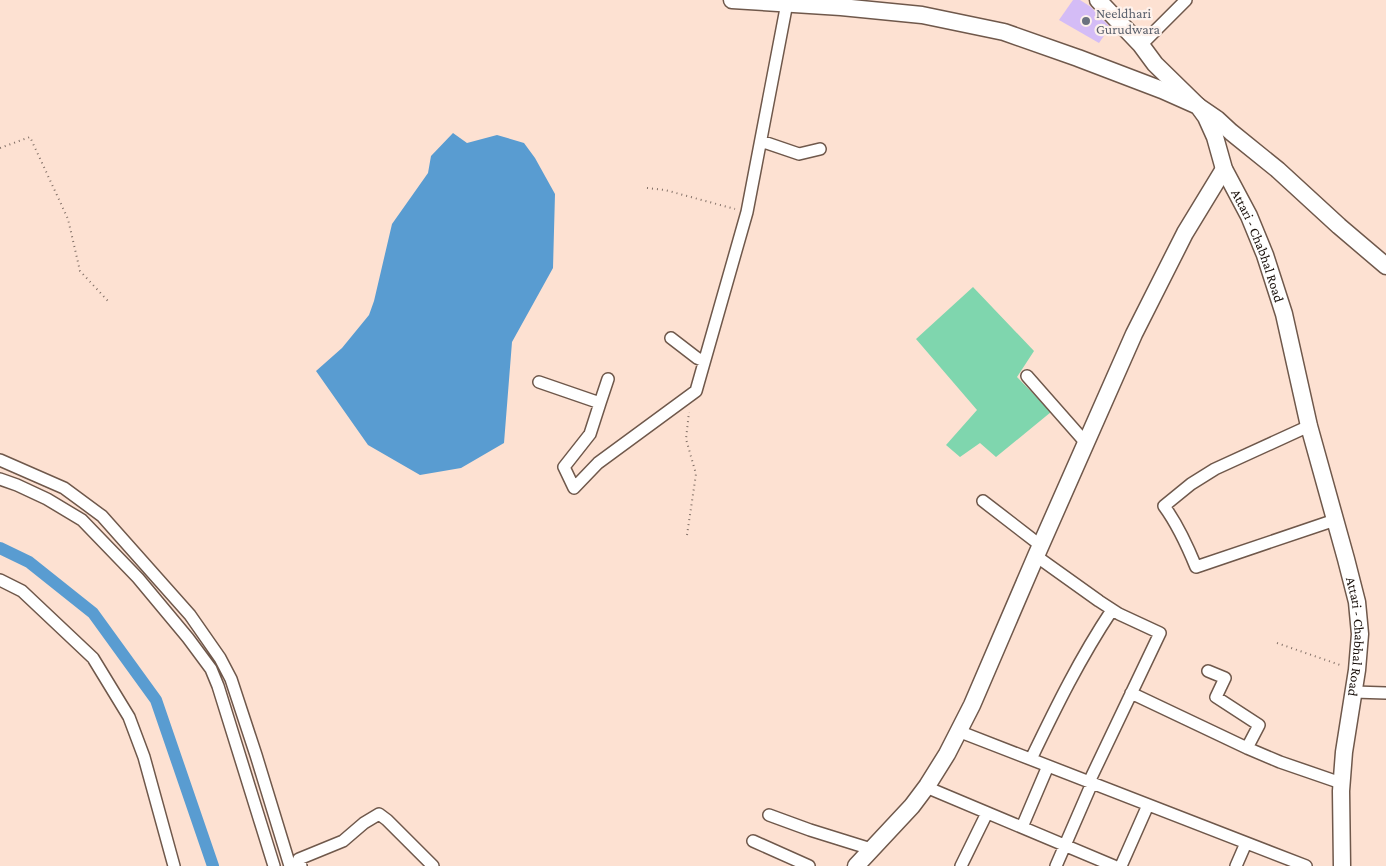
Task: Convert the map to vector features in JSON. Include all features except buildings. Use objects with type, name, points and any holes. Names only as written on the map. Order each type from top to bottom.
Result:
[{"type":"main road","points":[[732,0],[791,2],[922,15],[1004,32],[1153,86],[1198,106]]},
{"type":"main road","points":[[1098,0],[1141,45],[1155,64],[1198,106],[1217,119],[1278,170],[1386,266]]},
{"type":"main road","name":"Attari - Chabhal Road","points":[[1198,106],[1206,117],[1215,137],[1224,169],[1249,216],[1268,264],[1284,314],[1309,426],[1357,602],[1360,634],[1357,670],[1344,752],[1342,866]]},
{"type":"main road","points":[[856,866],[912,806],[947,754],[972,705],[1134,334],[1185,233],[1224,169]]},
{"type":"street","points":[[1141,45],[1186,0]]},
{"type":"street","points":[[608,379],[590,434],[564,467],[574,488],[598,463],[696,391],[747,212],[791,2]]},
{"type":"street","points":[[761,142],[799,154],[820,149]]},
{"type":"street","points":[[671,338],[697,358],[704,361]]},
{"type":"street","points":[[1027,376],[1086,443]]},
{"type":"street","points":[[539,382],[600,403]]},
{"type":"street","points":[[1309,426],[1215,469],[1191,484],[1164,506],[1175,521],[1196,567],[1335,520]]},
{"type":"street","points":[[0,460],[64,488],[102,516],[190,615],[220,658],[231,679],[290,866]]},
{"type":"street","points":[[0,479],[48,499],[82,520],[138,578],[211,669],[274,866]]},
{"type":"street","points":[[983,501],[1038,551],[1112,610],[1160,633],[1091,782],[1056,866]]},
{"type":"street","points":[[0,580],[22,591],[93,658],[129,718],[144,757],[174,866]]},
{"type":"street","points":[[1031,759],[1091,640],[1112,610]]},
{"type":"street","points":[[1208,671],[1225,678],[1216,697],[1259,725],[1247,748]]},
{"type":"street","points":[[1354,692],[1386,693]]},
{"type":"street","points":[[1131,693],[1247,748],[1280,762],[1342,783]]},
{"type":"street","points":[[958,731],[1306,866]]},
{"type":"street","points":[[1022,827],[1048,766]]},
{"type":"street","points":[[926,787],[1065,846],[1088,861],[1114,866]]},
{"type":"street","points":[[1121,866],[1148,804]]},
{"type":"street","points":[[961,866],[987,813]]},
{"type":"street","points":[[301,866],[299,859],[343,841],[364,823],[379,814],[433,866]]},
{"type":"street","points":[[769,816],[871,849]]},
{"type":"street","points":[[753,841],[809,866]]},
{"type":"street","points":[[1236,866],[1246,843]]},
{"type":"path","points":[[0,148],[30,137],[68,219],[80,271],[108,301]]},
{"type":"path","points":[[647,188],[665,190],[747,212]]},
{"type":"path","points":[[687,535],[696,474],[686,439],[688,413],[696,391]]},
{"type":"path","points":[[1277,643],[1357,670]]},
{"type":"green space","points":[[973,287],[1034,351],[1017,377],[1051,412],[996,457],[980,443],[960,457],[946,445],[977,410],[916,339]]},
{"type":"water","points":[[453,133],[467,143],[497,135],[524,143],[535,158],[555,194],[553,268],[512,342],[504,443],[461,468],[420,475],[368,445],[316,371],[342,348],[369,315],[392,224],[428,173],[431,156]]},
{"type":"waterway","points":[[0,548],[29,562],[93,613],[156,700],[213,866]]},
{"type":"place","name":"Neeldhari Gurudwara","points":[[1086,21]]}]
